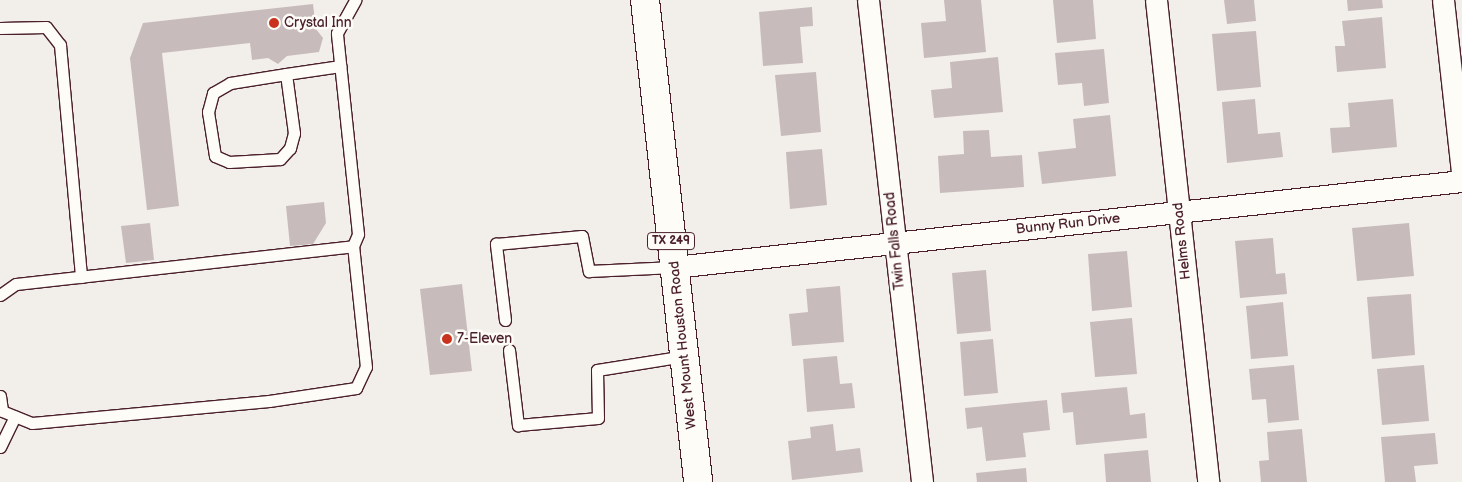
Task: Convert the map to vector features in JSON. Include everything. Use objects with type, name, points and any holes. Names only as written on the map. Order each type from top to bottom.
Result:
[{"type":"main road","name":"West Mount Houston Road","points":[[645,0],[698,482]]},
{"type":"street","name":"Twin Falls Road","points":[[868,0],[922,482]]},
{"type":"street","name":"Helms Road","points":[[1156,0],[1208,482]]},
{"type":"street","points":[[1443,0],[1462,172]]},
{"type":"street","name":"Bunny Run Drive","points":[[674,267],[1462,181]]},
{"type":"lane","points":[[0,396],[2,411],[32,423],[269,400],[356,388],[366,367],[353,246],[358,234],[337,33],[355,0]]},
{"type":"lane","points":[[0,28],[46,28],[60,45],[81,277]]},
{"type":"lane","points":[[286,74],[294,133],[290,148],[280,159],[229,162],[215,156],[208,112],[214,93],[230,83],[286,74],[340,66]]},
{"type":"lane","points":[[505,320],[496,244],[582,236],[589,271],[674,267]]},
{"type":"lane","points":[[0,295],[16,284],[353,246]]},
{"type":"lane","points":[[509,350],[518,425],[598,418],[597,370],[684,356]]},
{"type":"lane","points":[[0,447],[16,416]]},
{"type":"building","points":[[944,0],[981,0],[986,52],[924,58],[921,23],[946,21]]},
{"type":"building","points":[[1053,0],[1093,0],[1096,39],[1057,43]]},
{"type":"building","points":[[1224,0],[1254,0],[1256,21],[1227,24]]},
{"type":"building","points":[[1347,0],[1382,0],[1383,8],[1348,11]]},
{"type":"building","points":[[313,4],[316,29],[323,38],[319,52],[287,56],[278,64],[268,58],[252,60],[250,43],[162,53],[179,206],[147,210],[130,58],[143,23]]},
{"type":"building","points":[[812,7],[813,26],[800,27],[803,63],[763,66],[759,12]]},
{"type":"building","points":[[1382,17],[1386,68],[1337,72],[1335,46],[1345,46],[1342,21]]},
{"type":"building","points":[[1256,31],[1261,87],[1217,91],[1212,34]]},
{"type":"building","points":[[1104,49],[1109,103],[1084,106],[1082,83],[1058,85],[1055,53]]},
{"type":"building","points":[[998,57],[1003,112],[934,118],[931,90],[952,88],[950,62]]},
{"type":"building","points":[[816,72],[821,132],[781,136],[775,75]]},
{"type":"building","points":[[1255,99],[1258,134],[1280,132],[1283,157],[1227,163],[1222,102]]},
{"type":"building","points":[[1393,99],[1397,147],[1332,153],[1330,128],[1350,127],[1348,103]]},
{"type":"building","points":[[1110,115],[1116,176],[1042,184],[1038,152],[1076,148],[1073,119]]},
{"type":"building","points":[[989,130],[991,157],[1022,155],[1024,187],[940,193],[938,156],[964,154],[963,131]]},
{"type":"building","points":[[822,149],[827,205],[790,209],[786,152]]},
{"type":"building","points":[[324,202],[326,223],[313,244],[290,246],[286,206]]},
{"type":"building","points":[[150,223],[154,260],[126,263],[121,226]]},
{"type":"building","points":[[1409,223],[1414,276],[1357,281],[1352,228]]},
{"type":"building","points":[[1273,238],[1276,274],[1285,273],[1287,294],[1240,298],[1235,241]]},
{"type":"building","points":[[1127,251],[1132,307],[1092,311],[1088,254]]},
{"type":"building","points":[[986,270],[991,331],[957,334],[952,273]]},
{"type":"building","name":"7-Eleven","points":[[462,284],[472,371],[430,375],[420,289]]},
{"type":"building","points":[[840,286],[844,342],[792,346],[789,314],[808,312],[806,289]]},
{"type":"building","points":[[1411,294],[1415,355],[1372,359],[1367,297]]},
{"type":"building","points":[[1283,302],[1288,356],[1251,359],[1246,306]]},
{"type":"building","points":[[1132,318],[1137,374],[1095,377],[1090,322]]},
{"type":"building","points":[[993,339],[998,393],[964,396],[960,342]]},
{"type":"building","points":[[837,356],[840,384],[852,383],[855,408],[807,412],[803,359]]},
{"type":"building","points":[[1294,365],[1299,420],[1268,423],[1266,399],[1252,400],[1249,369]]},
{"type":"building","points":[[1424,365],[1429,421],[1382,425],[1377,369]]},
{"type":"building","points":[[1127,387],[1130,415],[1145,413],[1147,438],[1076,445],[1073,412],[1063,413],[1061,393]]},
{"type":"building","points":[[1047,400],[1050,430],[1023,433],[1026,457],[986,461],[982,427],[967,429],[965,408]]},
{"type":"building","points":[[833,424],[836,451],[860,448],[863,472],[792,480],[788,441],[811,438],[810,427]]},
{"type":"building","points":[[1302,429],[1307,482],[1261,482],[1259,461],[1269,460],[1267,432]]},
{"type":"building","points":[[1435,433],[1438,464],[1414,466],[1416,482],[1385,482],[1381,437]]},
{"type":"building","points":[[1148,450],[1151,482],[1106,482],[1104,454]]},
{"type":"building","points":[[1026,468],[1027,482],[977,482],[976,473]]},
{"type":"place","name":"Crystal Inn","points":[[274,23]]},
{"type":"place","name":"7-Eleven","points":[[447,339]]}]
